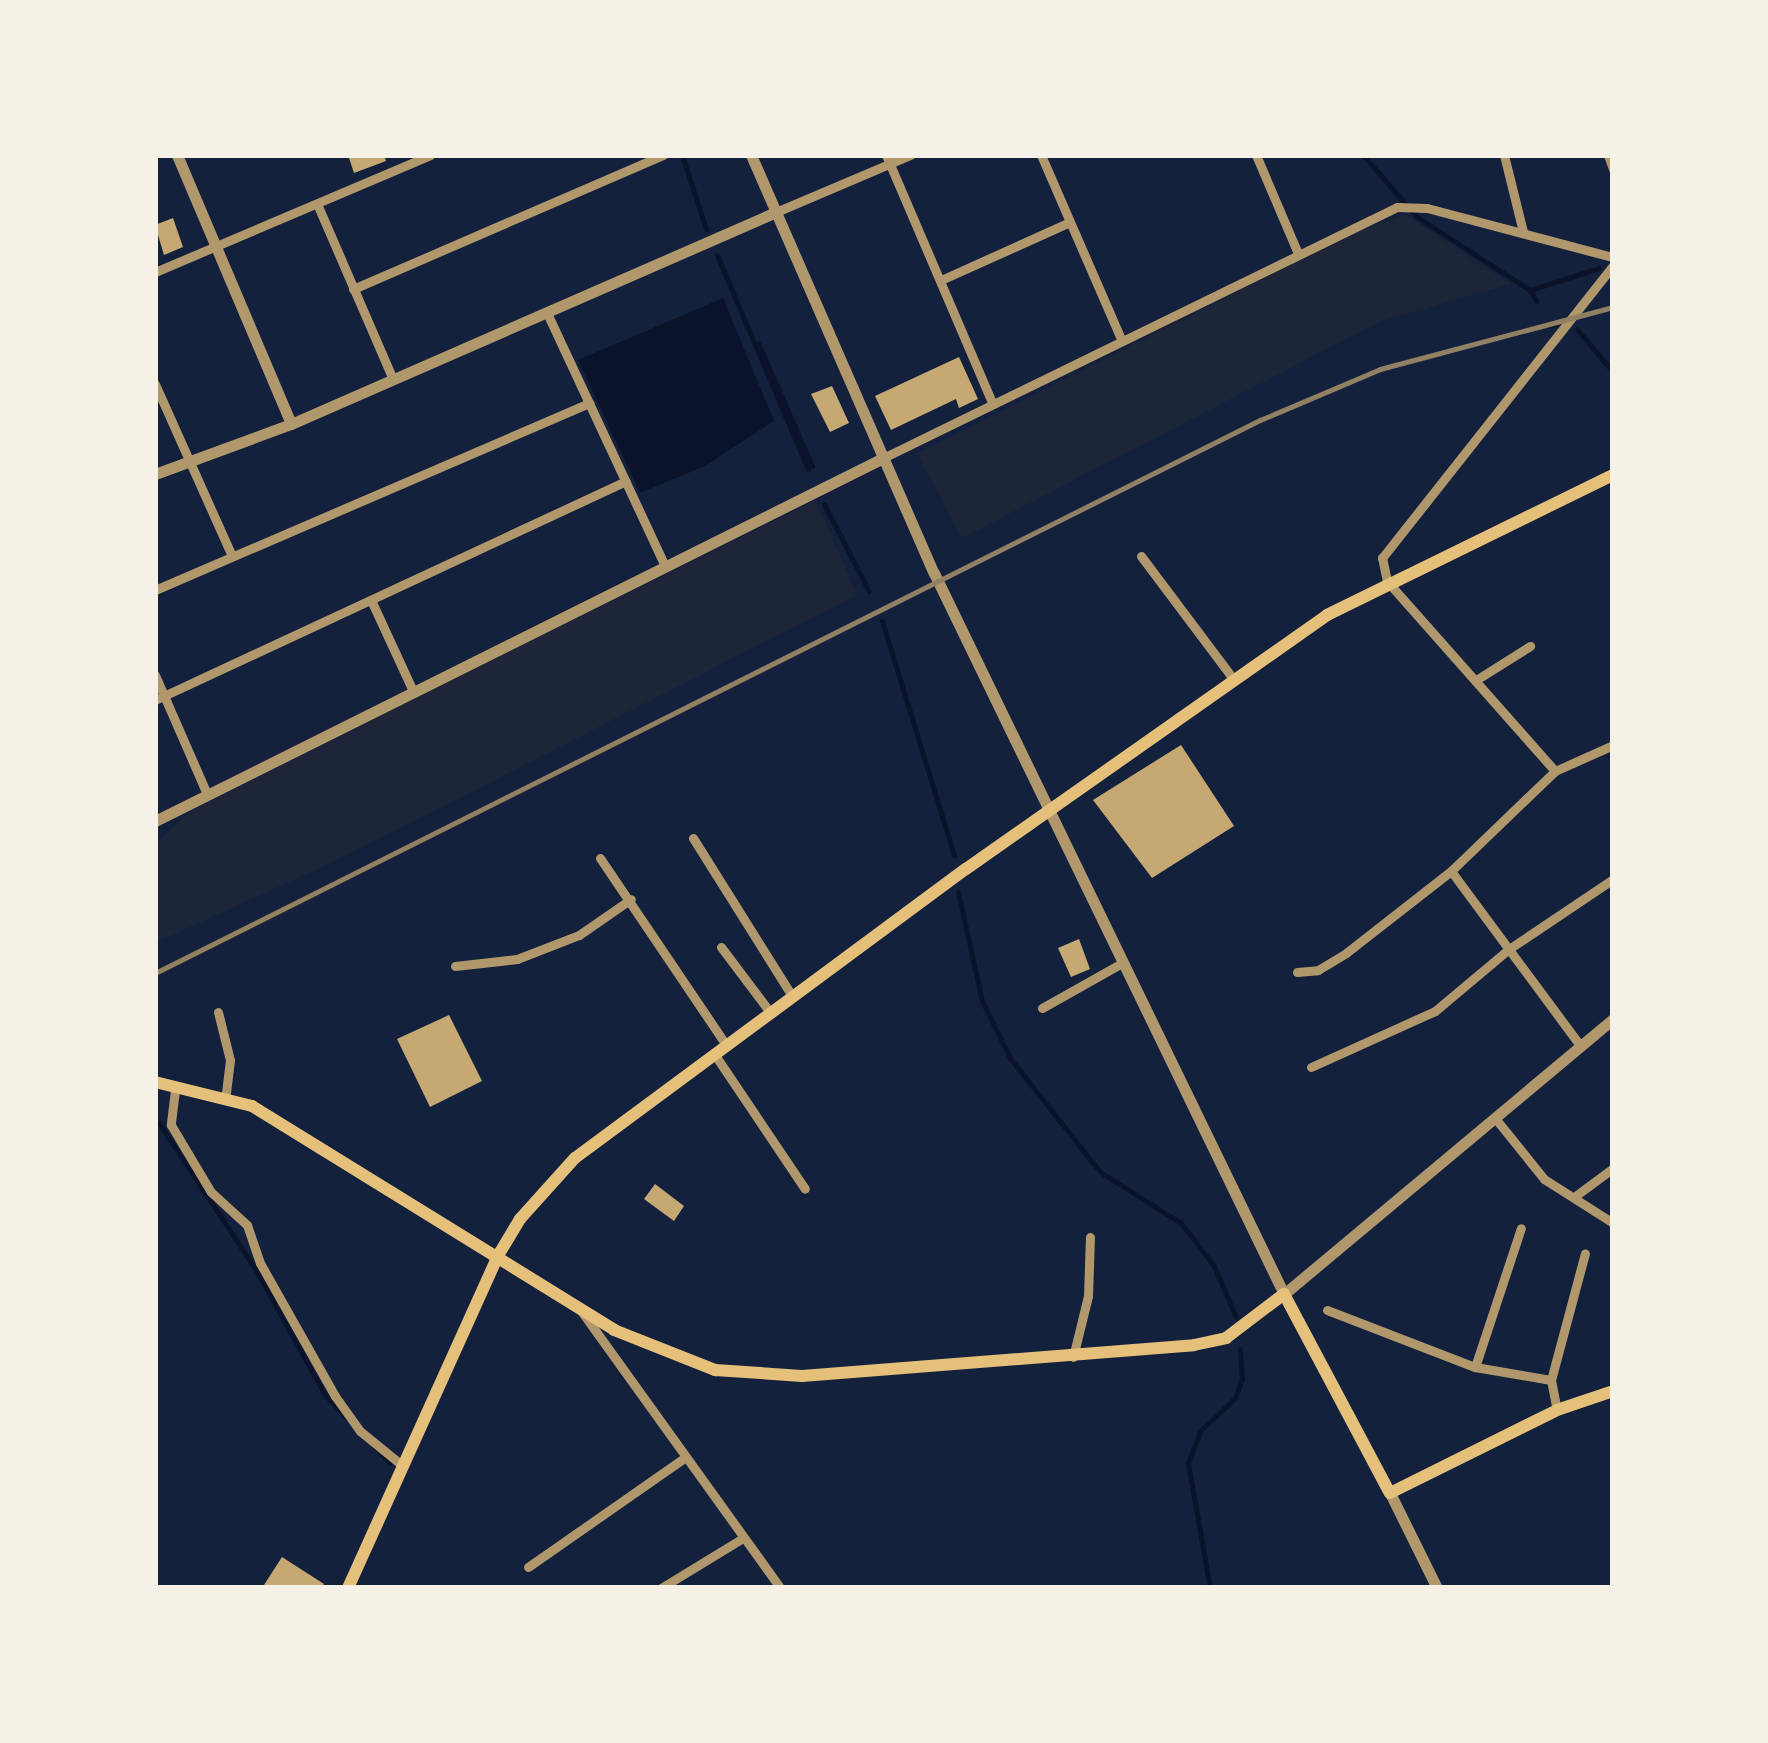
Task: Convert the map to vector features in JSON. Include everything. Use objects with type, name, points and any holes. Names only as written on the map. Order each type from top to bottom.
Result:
[{"type":"main road","points":[[348,1588],[499,1254],[520,1219],[575,1158],[1046,810],[1234,680],[1386,581],[1610,477]]},
{"type":"main road","points":[[155,1082],[174,1090],[226,1095],[499,1254],[580,1310],[687,1362],[747,1374],[802,1376],[1073,1357],[1226,1338],[1284,1294],[1390,1493],[1557,1410],[1613,1391]]},
{"type":"street","points":[[177,155],[291,424]]},
{"type":"street","points":[[155,272],[216,250],[430,155]]},
{"type":"street","points":[[353,289],[663,155]]},
{"type":"street","points":[[751,155],[883,458],[1046,810],[1284,1294],[1613,1019]]},
{"type":"street","points":[[155,474],[291,424],[776,212],[888,159],[910,155]]},
{"type":"street","points":[[1041,155],[1120,337]]},
{"type":"street","points":[[1269,155],[1257,157],[1297,251]]},
{"type":"street","points":[[1504,155],[1523,232]]},
{"type":"street","points":[[1608,155],[1613,169]]},
{"type":"street","points":[[888,159],[991,400]]},
{"type":"street","points":[[155,821],[883,458],[991,400],[1397,206],[1416,205],[1613,257]]},
{"type":"street","points":[[318,206],[393,379]]},
{"type":"street","points":[[941,280],[1070,222]]},
{"type":"street","points":[[1555,771],[1386,581],[1382,558],[1613,265]]},
{"type":"street","points":[[548,313],[666,566]]},
{"type":"street","points":[[155,384],[230,552]]},
{"type":"street","points":[[155,590],[230,552],[589,403]]},
{"type":"street","points":[[160,698],[626,481]]},
{"type":"street","points":[[1141,556],[1234,680]]},
{"type":"street","points":[[371,600],[413,690]]},
{"type":"street","points":[[1476,680],[1530,646]]},
{"type":"street","points":[[155,675],[160,698],[207,794]]},
{"type":"street","points":[[1298,972],[1318,970],[1346,953],[1451,871],[1555,771],[1613,745]]},
{"type":"street","points":[[693,838],[792,996]]},
{"type":"street","points":[[708,861],[719,854]]},
{"type":"street","points":[[600,858],[727,1046]]},
{"type":"street","points":[[1451,871],[1579,1044]]},
{"type":"street","points":[[1311,1066],[1435,1010],[1509,950],[1613,879]]},
{"type":"street","points":[[455,966],[517,959],[579,934],[631,899]]},
{"type":"street","points":[[720,947],[770,1012]]},
{"type":"street","points":[[1042,1008],[1120,964]]},
{"type":"street","points":[[218,1012],[230,1060],[226,1095]]},
{"type":"street","points":[[714,1055],[805,1189]]},
{"type":"street","points":[[174,1090],[169,1113],[211,1192],[248,1225],[260,1263],[334,1396],[360,1431],[403,1466]]},
{"type":"street","points":[[155,1119],[169,1113]]},
{"type":"street","points":[[1495,1118],[1544,1179],[1613,1223]]},
{"type":"street","points":[[1574,1197],[1613,1168]]},
{"type":"street","points":[[1475,1366],[1521,1228]]},
{"type":"street","points":[[1073,1357],[1088,1296],[1090,1236]]},
{"type":"street","points":[[1557,1410],[1551,1380],[1584,1253]]},
{"type":"street","points":[[580,1310],[780,1588]]},
{"type":"street","points":[[1328,1310],[1475,1366],[1551,1380]]},
{"type":"street","points":[[528,1567],[684,1458]]},
{"type":"street","points":[[1390,1493],[1437,1588]]},
{"type":"street","points":[[661,1588],[743,1538]]},
{"type":"shaded area","points":[[1406,215],[1511,284],[1379,322],[962,538],[917,454],[1355,232]]},
{"type":"shaded area","points":[[723,298],[774,421],[705,466],[640,493],[578,360]]},
{"type":"shaded area","points":[[816,500],[857,595],[344,857],[155,943],[155,844],[196,807]]},
{"type":"building","points":[[348,155],[384,155],[386,161],[354,173]]},
{"type":"building","points":[[173,218],[183,247],[164,255],[155,225]]},
{"type":"building","points":[[959,357],[978,399],[959,408],[956,399],[891,430],[875,396]]},
{"type":"building","points":[[832,386],[849,423],[830,432],[811,394]]},
{"type":"building","points":[[1181,745],[1234,826],[1152,878],[1093,800]]},
{"type":"building","points":[[1079,939],[1090,969],[1071,977],[1058,948]]},
{"type":"building","points":[[449,1015],[482,1081],[430,1107],[397,1039]]},
{"type":"building","points":[[655,1184],[684,1206],[674,1221],[644,1199]]},
{"type":"building","points":[[282,1557],[324,1584],[322,1588],[262,1588]]},
{"type":"waterway","points":[[682,155],[706,229]]},
{"type":"waterway","points":[[1363,155],[1417,217],[1530,290],[1536,301]]},
{"type":"waterway","points":[[717,255],[808,469]]},
{"type":"waterway","points":[[1530,290],[1599,268]]},
{"type":"waterway","points":[[1548,326],[1556,324]]},
{"type":"waterway","points":[[1577,329],[1613,372]]},
{"type":"waterway","points":[[758,343],[812,466]]},
{"type":"waterway","points":[[824,504],[869,591]]},
{"type":"waterway","points":[[882,621],[954,855]]},
{"type":"waterway","points":[[958,892],[982,1001],[1010,1058],[1100,1172],[1181,1223],[1214,1266],[1236,1317]]},
{"type":"waterway","points":[[159,1123],[256,1270],[325,1395],[390,1463]]},
{"type":"waterway","points":[[1210,1588],[1188,1463],[1200,1431],[1235,1398],[1242,1379],[1240,1349]]},
{"type":"railway","points":[[155,973],[1260,420],[1380,369],[1613,307]]}]
